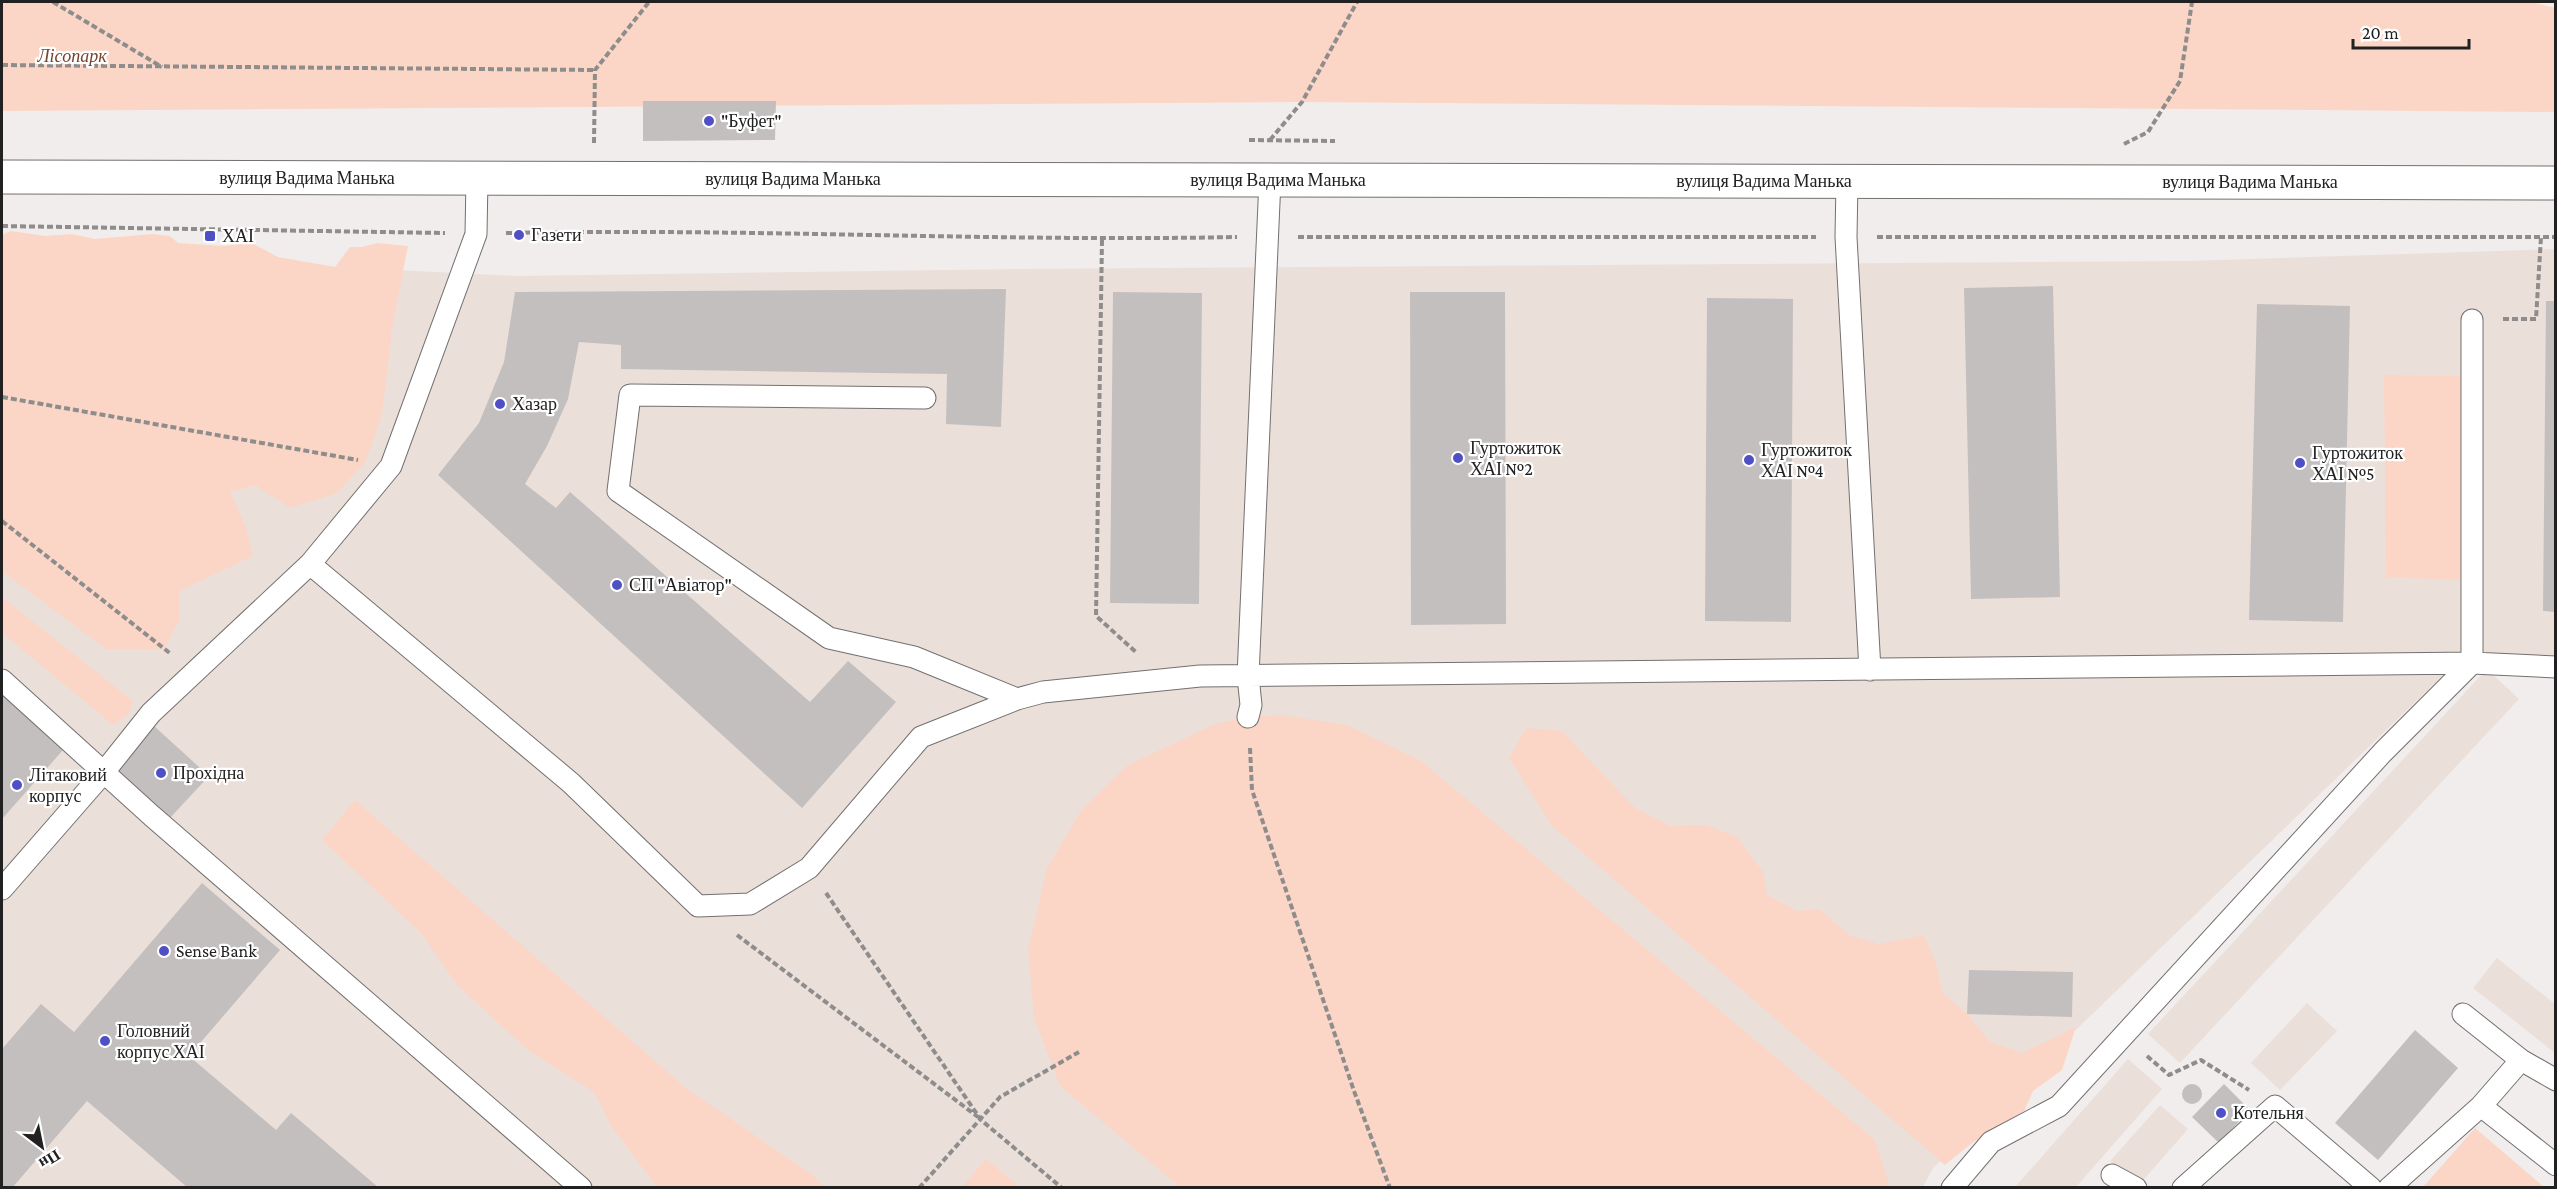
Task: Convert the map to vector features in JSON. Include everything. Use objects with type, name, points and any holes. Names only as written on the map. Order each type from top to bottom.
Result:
[{"type":"main road","name":"вулиця Вадима Манька","points":[[2,177],[2556,183]]},
{"type":"lane","points":[[2,888],[104,772],[151,712],[196,673],[310,564],[391,466],[476,234],[477,178]]},
{"type":"lane","points":[[1248,717],[1251,705],[1248,676],[1270,180]]},
{"type":"lane","points":[[1847,181],[1846,237],[1870,670]]},
{"type":"lane","points":[[1952,1188],[1991,1142],[2058,1106],[2383,752],[2472,663],[2472,320]]},
{"type":"lane","points":[[925,398],[630,395],[618,491],[829,638],[914,657],[1017,699]]},
{"type":"lane","points":[[310,564],[571,783],[698,906],[750,904],[809,868],[921,737],[1017,699],[1043,692],[1167,679],[1248,676],[2472,663],[2556,667]]},
{"type":"lane","points":[[2,680],[161,824],[581,1188]]},
{"type":"lane","points":[[2463,1014],[2521,1060],[2556,1080]]},
{"type":"lane","points":[[2389,1188],[2481,1106],[2521,1060]]},
{"type":"lane","points":[[2183,1188],[2276,1106],[2370,1188]]},
{"type":"lane","points":[[2481,1106],[2556,1166]]},
{"type":"lane","points":[[2112,1175],[2136,1188]]},
{"type":"path","points":[[53,2],[162,68]]},
{"type":"path","points":[[594,144],[595,70],[649,2]]},
{"type":"path","points":[[1270,180],[1270,140],[1302,102],[1357,2]]},
{"type":"path","points":[[2121,145],[2148,132],[2180,81],[2192,2]]},
{"type":"path","points":[[2,65],[595,70]]},
{"type":"path","points":[[1270,140],[1341,141]]},
{"type":"path","points":[[2,226],[476,234],[746,234],[1102,240],[1269,237],[2556,237]]},
{"type":"path","points":[[2472,320],[2536,319],[2541,237]]},
{"type":"path","points":[[1102,240],[1096,616],[1167,679]]},
{"type":"path","points":[[2,397],[391,466]]},
{"type":"path","points":[[2,521],[196,673]]},
{"type":"path","points":[[1248,717],[1252,790],[1354,1091],[1390,1188]]},
{"type":"path","points":[[809,868],[981,1120]]},
{"type":"path","points":[[698,906],[981,1120],[1062,1188]]},
{"type":"path","points":[[2124,1036],[2169,1076],[2201,1060],[2276,1106]]},
{"type":"path","points":[[919,1188],[1000,1097],[1079,1052]]},
{"type":"shaded area","points":[[2555,249],[2555,659],[2488,670],[2519,699],[2180,1063],[2148,1034],[2486,670],[2441,677],[1933,1168],[1923,1187],[2,1187],[2,250],[517,276],[1018,269],[2190,261]]},
{"type":"shaded area","points":[[2497,958],[2555,1004],[2555,1053],[2473,988]]},
{"type":"shaded area","points":[[2307,1003],[2337,1031],[2280,1090],[2251,1063]]},
{"type":"shaded area","points":[[2128,1059],[2162,1089],[2076,1187],[2015,1187]]},
{"type":"shaded area","points":[[2160,1105],[2188,1129],[2138,1186],[2110,1161]]},
{"type":"green space","name":"Лісопарк","points":[[2,2],[2531,2],[2555,8],[2556,112],[1302,102],[2,111]]},
{"type":"green space","points":[[11,231],[45,236],[72,234],[95,239],[152,234],[170,236],[178,243],[225,246],[250,242],[278,257],[335,267],[350,247],[377,243],[408,246],[392,328],[382,414],[366,461],[337,493],[290,508],[255,485],[230,492],[246,527],[253,556],[179,591],[179,621],[164,649],[106,649],[2,571],[2,235]]},
{"type":"green space","points":[[2384,375],[2461,376],[2465,580],[2386,577]]},
{"type":"green space","points":[[2,597],[133,701],[129,714],[113,725],[2,633]]},
{"type":"green space","points":[[1281,715],[1347,725],[1421,761],[1875,1140],[1890,1187],[1180,1187],[1060,1086],[1034,1018],[1028,950],[1047,868],[1082,809],[1128,765],[1215,724],[1248,717]]},
{"type":"green space","points":[[1526,728],[1562,731],[1635,808],[1670,826],[1706,825],[1737,837],[1763,872],[1767,895],[1797,911],[1819,909],[1849,935],[1879,944],[1924,935],[1936,964],[1942,992],[1968,1015],[1990,1042],[2022,1053],[2076,1027],[2062,1070],[2033,1091],[2024,1111],[1972,1143],[1945,1165],[1552,826],[1509,758]]},
{"type":"green space","points":[[355,800],[686,1088],[811,1174],[824,1187],[657,1187],[612,1127],[594,1092],[529,1051],[457,985],[421,933],[322,840]]},
{"type":"green space","points":[[2475,1128],[2544,1187],[2423,1187]]},
{"type":"green space","points":[[986,1159],[1020,1187],[962,1187]]},
{"type":"building","name":"\"Буфет\"","points":[[643,101],[776,101],[775,140],[643,141]]},
{"type":"building","points":[[2053,286],[2060,597],[1971,599],[1964,288]]},
{"type":"building","name":"СП \"Авіатор\"","points":[[1006,289],[1001,427],[946,424],[947,374],[621,369],[621,345],[579,342],[568,399],[547,446],[525,484],[556,508],[570,492],[810,702],[848,661],[896,702],[802,808],[438,475],[479,423],[504,362],[515,292]]},
{"type":"building","points":[[1113,292],[1202,293],[1199,604],[1110,603]]},
{"type":"building","name":"Гуртожиток ХАІ №2","points":[[1410,292],[1505,292],[1506,624],[1411,625]]},
{"type":"building","name":"Гуртожиток ХАІ №4","points":[[1707,298],[1793,299],[1791,622],[1705,621]]},
{"type":"building","points":[[2546,301],[2556,301],[2556,612],[2543,611]]},
{"type":"building","name":"Гуртожиток ХАІ №5","points":[[2257,304],[2350,306],[2343,622],[2249,620]]},
{"type":"building","name":"Літаковий корпус","points":[[2,695],[63,750],[2,819]]},
{"type":"building","name":"Прохідна","points":[[154,726],[209,776],[169,819],[114,769]]},
{"type":"building","name":"Головний корпус ХАІ","points":[[202,883],[280,950],[189,1056],[276,1130],[291,1113],[379,1188],[188,1188],[87,1101],[12,1188],[2,1188],[2,1049],[41,1004],[74,1032]]},
{"type":"building","points":[[1969,970],[2073,972],[2072,1017],[1967,1014]]},
{"type":"building","points":[[2415,1030],[2458,1068],[2378,1160],[2335,1123]]},
{"type":"building","points":[[2192,1084],[2199,1087],[2202,1094],[2199,1101],[2192,1104],[2185,1101],[2182,1094],[2185,1087]]},
{"type":"building","name":"Котельня","points":[[2224,1084],[2250,1110],[2219,1143],[2192,1117]]},
{"type":"place","name":"\"Буфет\"","points":[[709,121]]},
{"type":"place","name":"Газети","points":[[519,235]]},
{"type":"place","name":"ХАІ","points":[[210,236]]},
{"type":"place","name":"Хазар","points":[[500,404]]},
{"type":"place","name":"Гуртожиток ХАІ №2","points":[[1458,458]]},
{"type":"place","name":"Гуртожиток ХАІ №4","points":[[1749,460]]},
{"type":"place","name":"Гуртожиток ХАІ №5","points":[[2300,463]]},
{"type":"place","name":"СП \"Авіатор\"","points":[[617,585]]},
{"type":"place","name":"Прохідна","points":[[161,773]]},
{"type":"place","name":"Літаковий корпус","points":[[17,785]]},
{"type":"place","name":"Sense Bank","points":[[164,951]]},
{"type":"place","name":"Головний корпус ХАІ","points":[[105,1041]]},
{"type":"place","name":"Котельня","points":[[2221,1113]]}]
